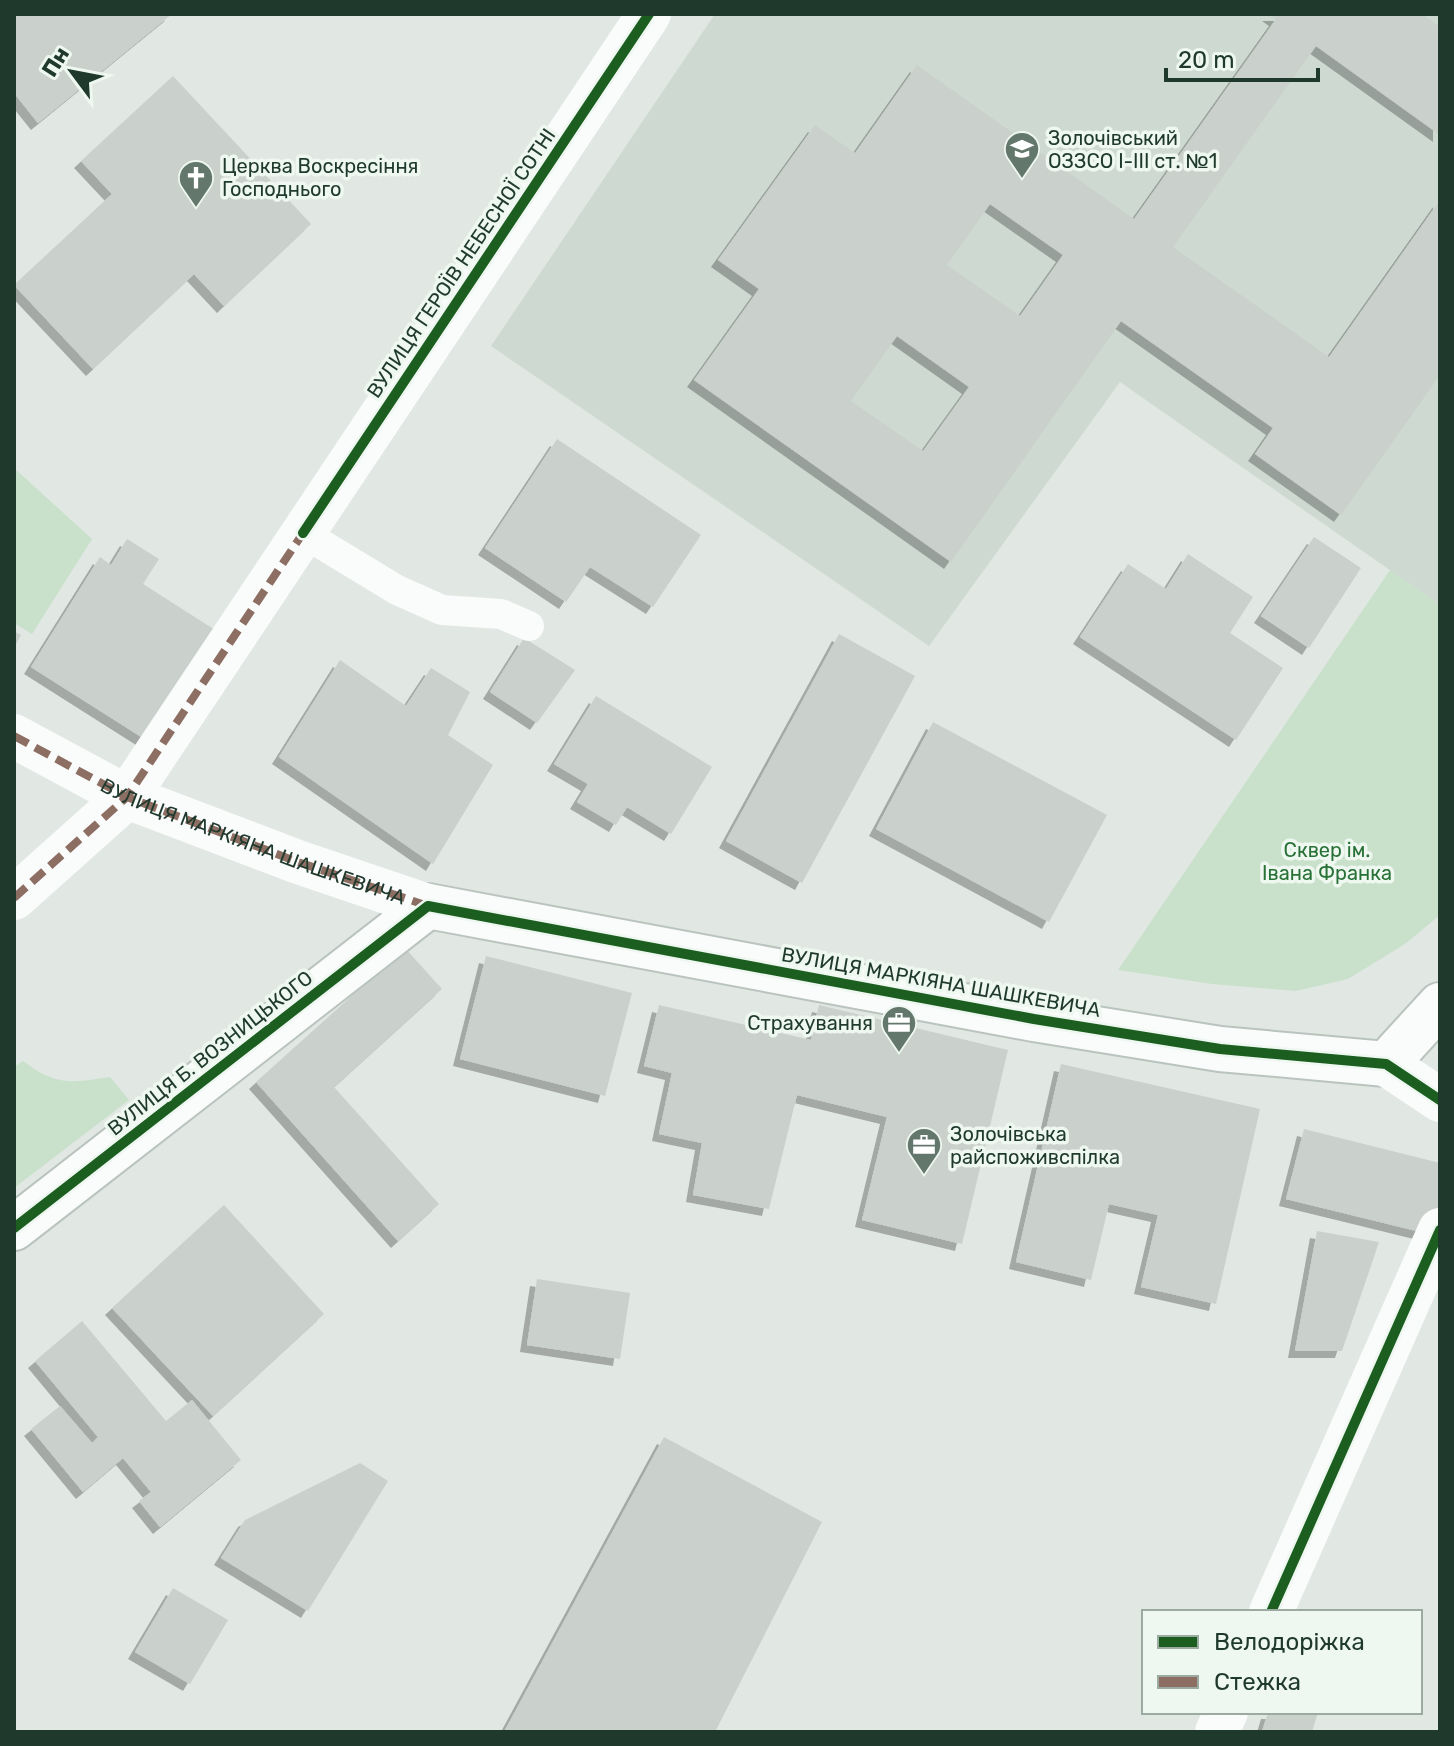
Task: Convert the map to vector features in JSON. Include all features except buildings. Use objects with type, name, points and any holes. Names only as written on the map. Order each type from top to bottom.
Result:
[{"type":"street","name":"ВУЛИЦЯ ГЕРОЇВ НЕБЕСНОЇ СОТНІ","points":[[14,898],[127,797],[649,14]]},
{"type":"street","name":"ВУЛИЦЯ МАРКІЯНА ШАШКЕВИЧА","points":[[14,736],[127,797],[298,862],[428,906],[1034,1019],[1220,1049],[1386,1064],[1440,1100]]},
{"type":"street","name":"ВУЛИЦЯ Б. ВОЗНИЦЬКОГО","points":[[14,1228],[428,906]]},
{"type":"street","points":[[1386,1064],[1440,1005]]},
{"type":"street","points":[[1272,1610],[1440,1230]]},
{"type":"lane","points":[[303,533],[397,590],[442,610],[501,614],[529,626]]},
{"type":"shaded area","name":"Золочівський ОЗЗСО І-ІІІ ст. №1","points":[[715,14],[1440,14],[1440,605],[1120,382],[929,646],[491,346]]},
{"type":"green space","points":[[14,468],[92,539],[32,634],[14,623]]},
{"type":"green space","name":"Сквер ім. Івана Франка","points":[[1390,570],[1440,605],[1440,915],[1405,944],[1348,979],[1296,991],[1212,984],[1118,970]]},
{"type":"green space","points":[[23,1061],[45,1075],[64,1081],[110,1077],[129,1100],[14,1188],[14,1067]]},
{"type":"marked path","points":[[14,898],[127,797],[303,533]]},
{"type":"marked path","points":[[14,736],[127,797],[298,862],[428,906]]},
{"type":"cycle path","points":[[303,533],[649,14]]},
{"type":"cycle path","points":[[14,1228],[428,906],[1034,1019],[1220,1049],[1386,1064],[1440,1100]]},
{"type":"cycle path","points":[[1272,1610],[1440,1230]]},
{"type":"place","name":"Золочівський ОЗЗСО І-ІІІ ст. №1","points":[[1022,180]]},
{"type":"place","name":"Церква Воскресіння Господнього","points":[[196,209]]},
{"type":"place","name":"Страхування","points":[[899,1054]]},
{"type":"place","name":"Золочівська райспоживспілка","points":[[924,1176]]}]
